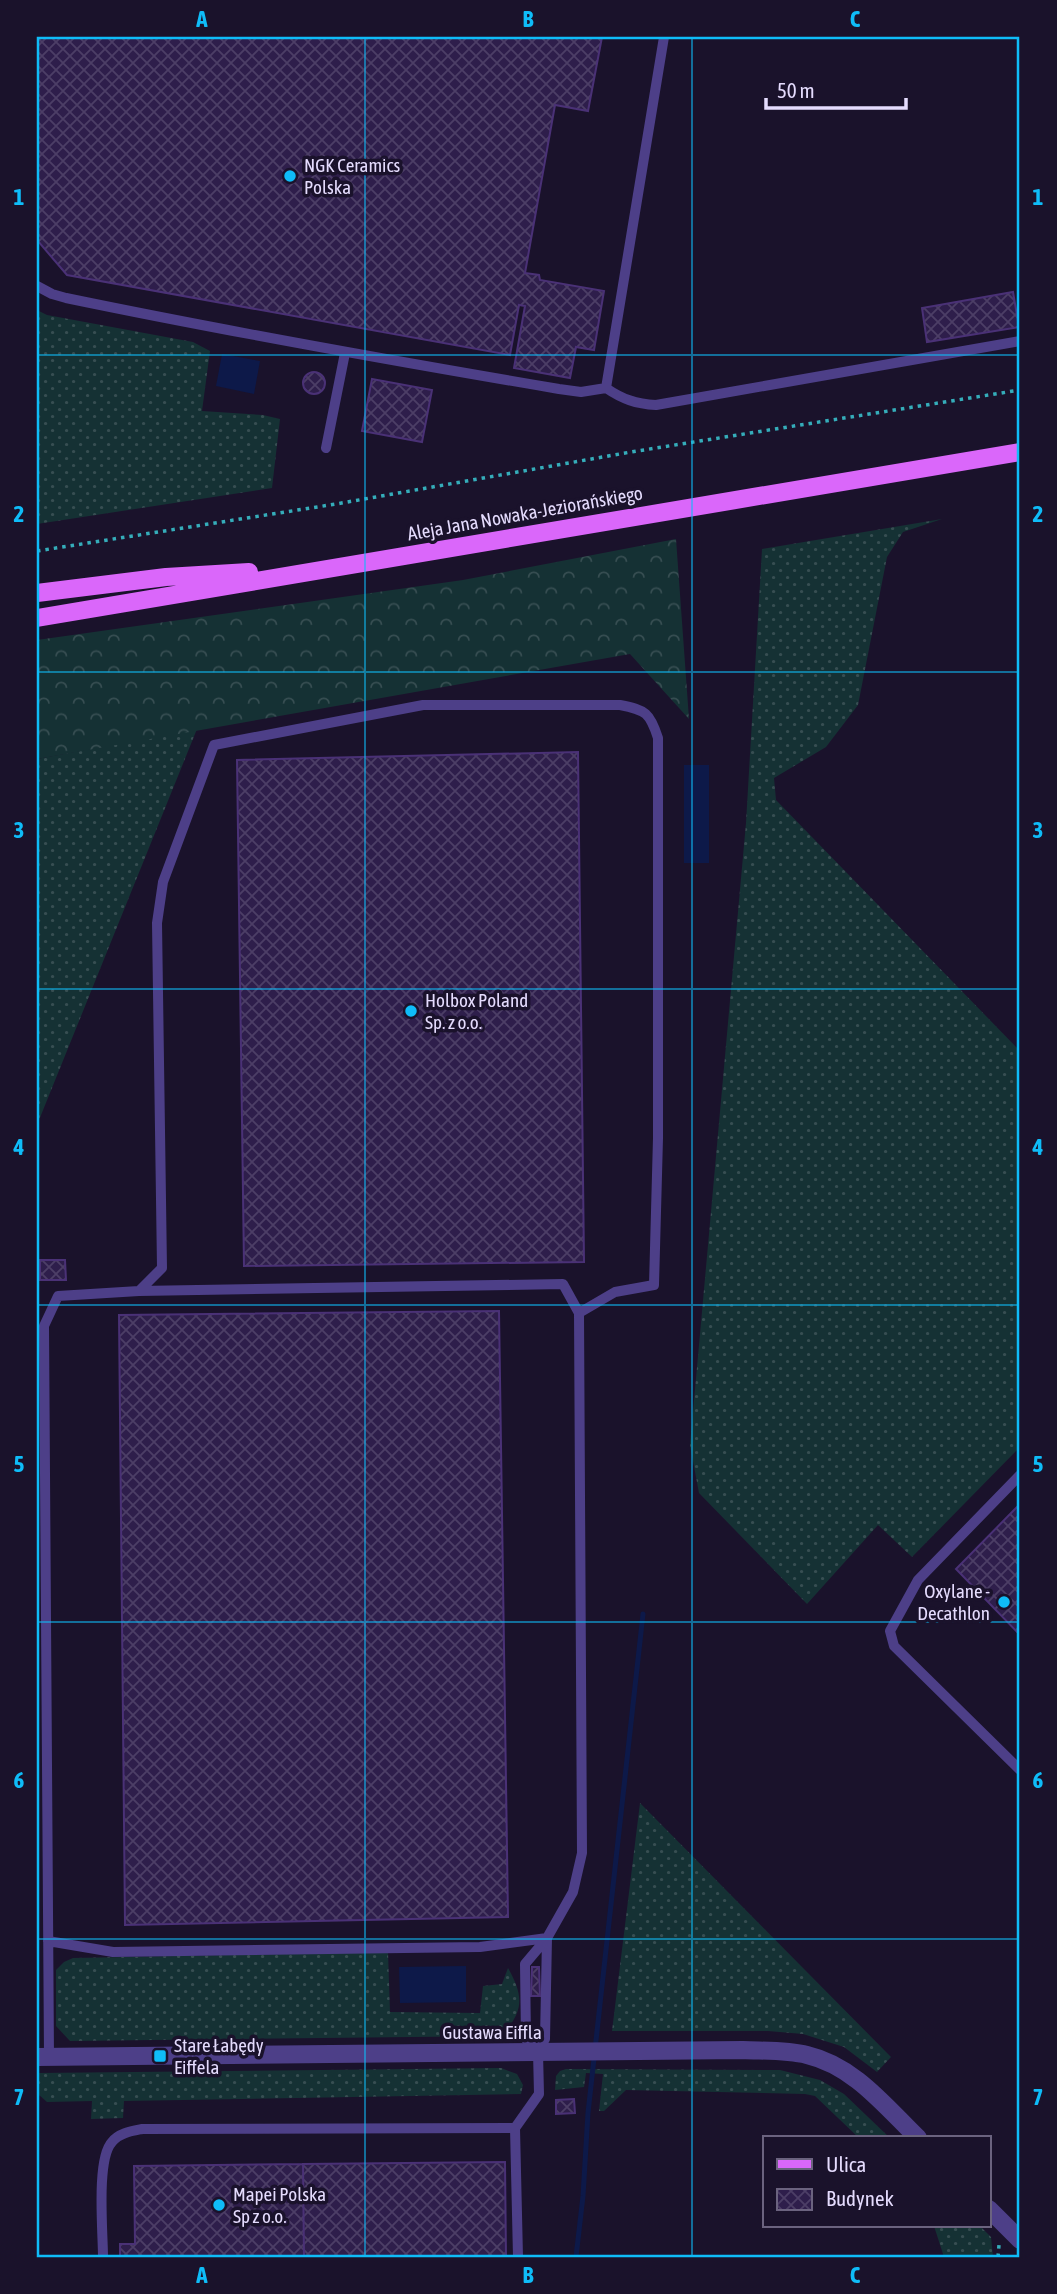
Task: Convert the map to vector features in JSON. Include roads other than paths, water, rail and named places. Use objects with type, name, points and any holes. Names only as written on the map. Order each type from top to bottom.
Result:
[{"type":"main road","name":"Aleja Jana Nowaka-Jeziorańskiego","points":[[37,618],[1020,452]]},
{"type":"main road","points":[[37,593],[166,577],[332,567]]},
{"type":"street","name":"Gustawa Eiffla","points":[[43,2057],[743,2050],[805,2055],[827,2061],[855,2078],[916,2136]]},
{"type":"street","points":[[990,2210],[1020,2240]]},
{"type":"lane","points":[[606,388],[664,37]]},
{"type":"lane","points":[[37,286],[66,298],[345,353],[581,392],[606,388],[621,398],[638,404],[656,405],[1020,341]]},
{"type":"lane","points":[[326,448],[345,353]]},
{"type":"lane","points":[[139,1291],[162,1268],[157,923],[163,882],[214,745],[423,705],[620,705],[639,708],[651,718],[658,738],[658,1138],[654,1285],[615,1292],[579,1313]]},
{"type":"lane","points":[[43,2057],[48,1941],[44,1326],[58,1296],[139,1291],[563,1284],[579,1313],[582,1853],[573,1892],[547,1938],[525,1964],[526,2039],[538,2052]]},
{"type":"lane","points":[[1020,1475],[918,1580],[890,1631],[894,1646],[1020,1770]]},
{"type":"lane","points":[[48,1941],[113,1952],[480,1947],[547,1938]]},
{"type":"lane","points":[[518,2257],[515,2127],[539,2094],[538,2052],[545,2039],[547,1938]]},
{"type":"lane","points":[[103,2257],[104,2154],[113,2140],[127,2132],[142,2129],[515,2127]]},
{"type":"waterway","points":[[576,2257],[588,2113],[643,1614]]},
{"type":"place","name":"NGK Ceramics Polska","points":[[290,176]]},
{"type":"place","name":"Holbox Poland Sp. z o.o.","points":[[411,1011]]},
{"type":"place","name":"Oxylane - Decathlon","points":[[1004,1602]]},
{"type":"place","name":"Stare Łabędy Eiffela","points":[[160,2056]]},
{"type":"place","name":"Mapei Polska Sp z o.o.","points":[[219,2205]]}]
